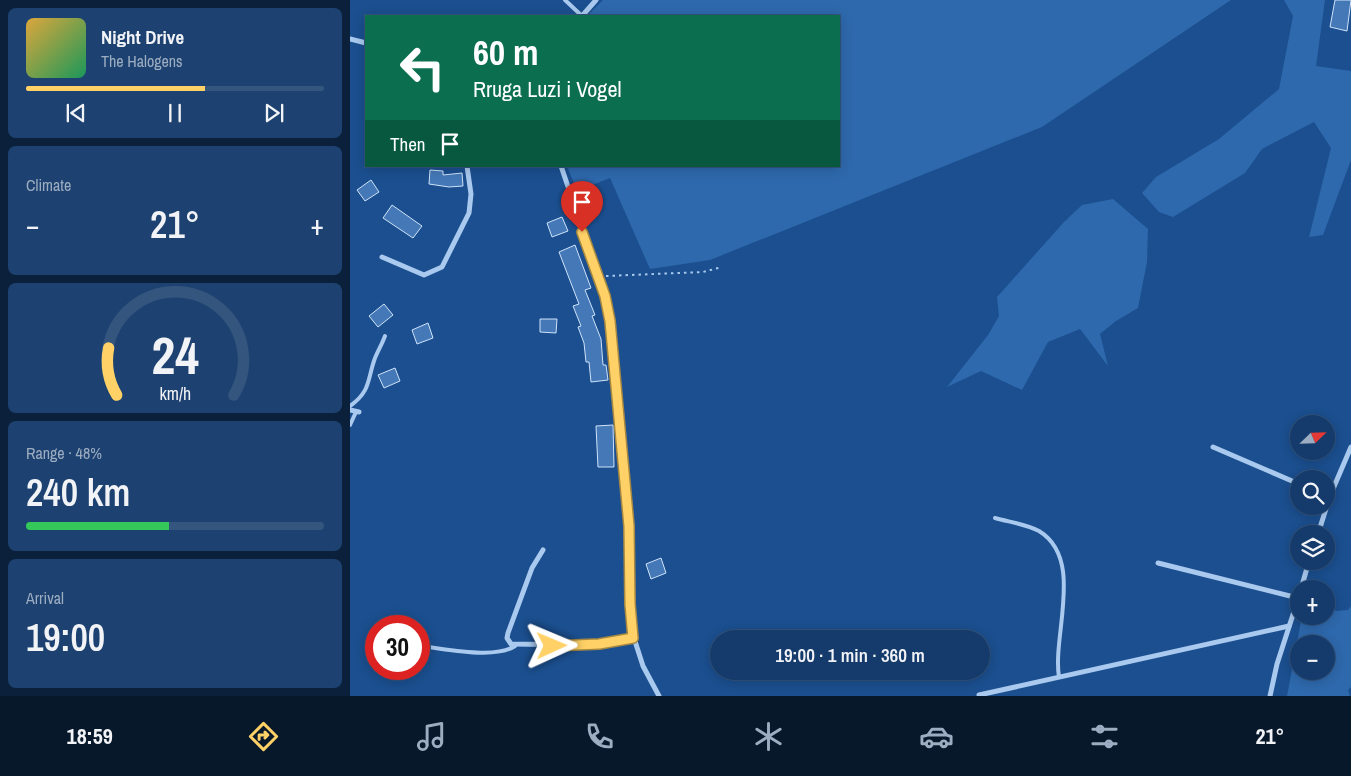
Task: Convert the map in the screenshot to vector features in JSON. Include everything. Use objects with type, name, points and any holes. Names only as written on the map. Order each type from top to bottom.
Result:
[{"type":"street","points":[[583,15],[596,0]]},
{"type":"street","points":[[350,39],[365,43]]},
{"type":"street","points":[[382,256],[424,275],[442,267],[469,213],[470,194],[467,167]]},
{"type":"street","points":[[561,167],[598,276],[610,321],[629,526],[630,604],[633,638],[643,666],[659,696]]},
{"type":"street","points":[[1335,480],[1351,446]]},
{"type":"street","points":[[1213,448],[1290,480]]},
{"type":"street","points":[[543,550],[532,568],[508,634],[508,641],[515,646],[582,645],[633,638]]},
{"type":"street","points":[[1158,563],[1290,595]]},
{"type":"street","points":[[1270,696],[1290,623]]},
{"type":"street","points":[[979,695],[1289,626]]},
{"type":"lane","points":[[565,0],[581,15]]},
{"type":"lane","points":[[350,406],[364,394],[369,385],[375,358],[385,336]]},
{"type":"lane","points":[[350,425],[355,411]]},
{"type":"lane","points":[[995,518],[1038,531],[1047,538],[1060,560],[1064,597],[1057,655],[1060,677]]},
{"type":"lane","points":[[430,647],[495,652],[508,650],[515,646]]},
{"type":"path","points":[[598,276],[703,272],[722,266]]},
{"type":"shaded area","points":[[603,0],[1231,0],[1042,127],[710,260],[650,269],[610,178],[577,191],[567,167],[840,167],[840,15],[588,15]]},
{"type":"shaded area","points":[[1284,0],[1325,0],[1316,66],[1351,71],[1351,160],[1323,235],[1309,237],[1331,148],[1314,122],[1262,149],[1245,173],[1173,217],[1159,212],[1142,193],[1156,177],[1219,139],[1279,89],[1293,16]]},
{"type":"shaded area","points":[[1113,199],[1148,229],[1147,262],[1138,308],[1116,321],[1100,334],[1108,366],[1080,329],[1048,342],[1022,390],[981,371],[947,387],[988,335],[999,316],[997,297],[1064,222],[1082,205]]},
{"type":"shaded area","points":[[1351,606],[1351,687],[1348,690],[1350,696],[1287,696],[1290,680],[1335,680],[1335,635],[1298,635],[1300,625],[1335,625],[1335,610],[1348,610]]},
{"type":"building","points":[[1335,0],[1351,0],[1347,31],[1330,27]]},
{"type":"building","points":[[430,170],[443,171],[443,175],[462,173],[463,186],[449,187],[429,184]]},
{"type":"building","points":[[371,180],[379,192],[365,201],[357,190]]},
{"type":"building","points":[[392,205],[422,226],[413,238],[383,218]]},
{"type":"building","points":[[562,217],[568,231],[552,237],[547,223]]},
{"type":"building","points":[[575,245],[591,288],[585,290],[595,315],[592,316],[601,339],[603,365],[606,365],[608,380],[591,382],[589,362],[586,362],[584,343],[578,327],[581,326],[573,306],[579,304],[559,252]]},
{"type":"building","points":[[384,304],[393,315],[378,327],[369,316]]},
{"type":"building","points":[[540,319],[557,319],[556,333],[540,332]]},
{"type":"building","points":[[428,323],[433,338],[417,344],[412,330]]},
{"type":"building","points":[[395,368],[400,381],[384,388],[378,375]]},
{"type":"building","points":[[613,425],[614,467],[598,467],[596,426]]},
{"type":"building","points":[[661,558],[666,573],[651,579],[646,564]]},
{"type":"route","points":[[552,646],[599,644],[633,638],[630,604],[629,526],[610,321],[605,296],[582,232]]}]
